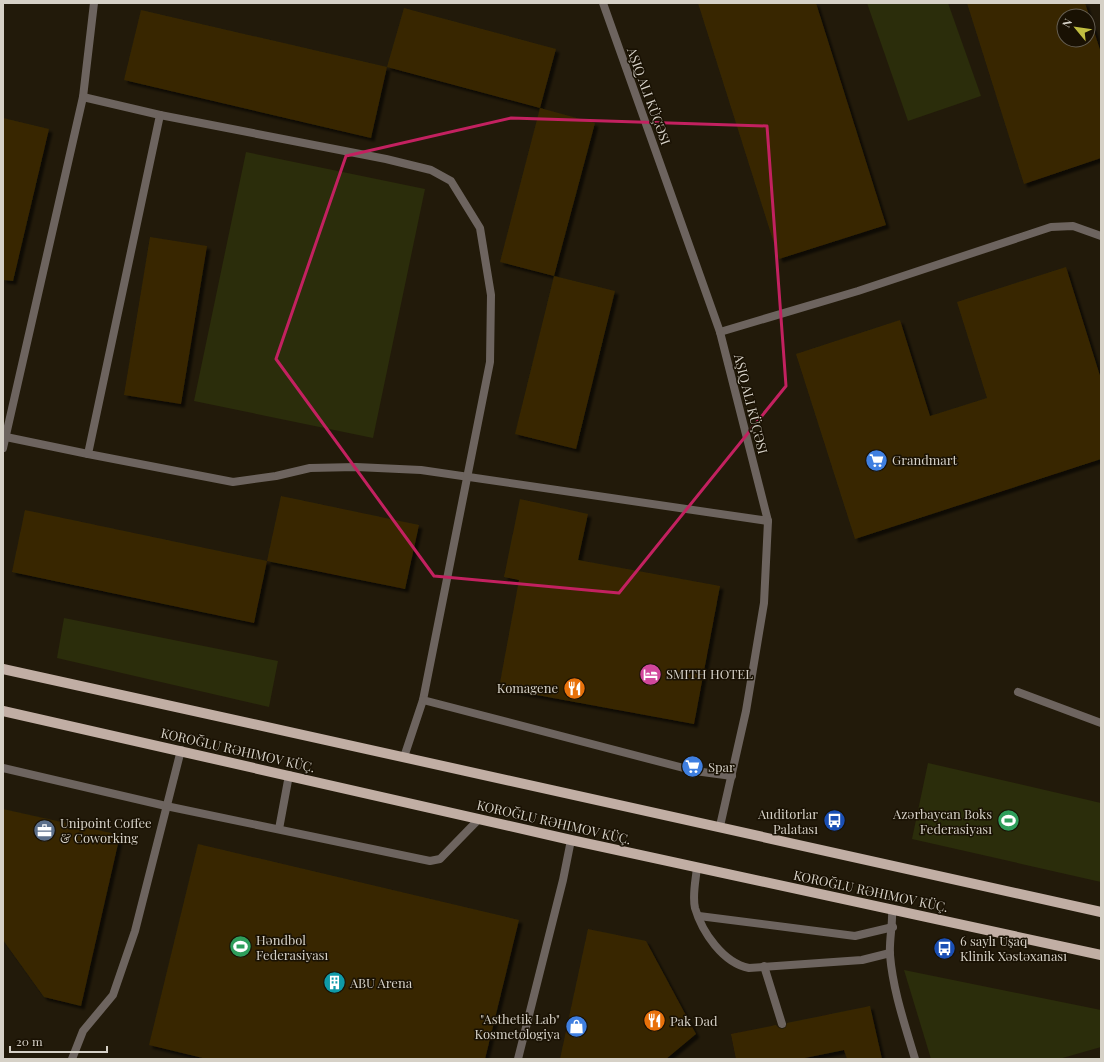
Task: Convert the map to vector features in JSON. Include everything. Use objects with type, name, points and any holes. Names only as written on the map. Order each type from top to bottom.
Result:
[{"type":"main road","points":[[3,668],[720,826],[1101,912]]},
{"type":"main road","name":"KOROĞLU RƏHIMOV KÜÇ.","points":[[3,711],[571,840],[1101,955]]},
{"type":"street","points":[[3,448],[82,97],[94,3]]},
{"type":"street","points":[[603,3],[720,332],[768,521],[764,603],[746,711],[720,826]]},
{"type":"street","points":[[82,97],[160,115],[386,159],[432,170],[451,181],[480,228],[491,295],[490,362],[423,700],[404,757]]},
{"type":"street","points":[[88,454],[160,115]]},
{"type":"street","points":[[720,332],[858,291],[1051,227],[1073,226],[1101,236]]},
{"type":"street","points":[[6,437],[233,482],[276,476],[318,467],[421,470],[768,521]]},
{"type":"street","points":[[1018,692],[1101,723]]},
{"type":"street","points":[[423,700],[695,771],[732,776]]},
{"type":"street","points":[[72,1059],[83,1031],[113,996],[135,931],[180,750]]},
{"type":"street","points":[[3,768],[166,806],[430,861],[440,860],[479,819]]},
{"type":"street","points":[[278,829],[289,775]]},
{"type":"street","points":[[518,1059],[563,880],[571,840]]},
{"type":"street","points":[[697,867],[694,899],[699,916],[707,934],[732,962],[740,966],[749,968],[862,960],[890,953]]},
{"type":"street","points":[[892,909],[893,927],[890,953],[894,985],[915,1059]]},
{"type":"street","points":[[699,916],[855,936],[893,927]]},
{"type":"street","points":[[764,966],[782,1024]]},
{"type":"highlighted area","points":[[511,118],[767,126],[786,386],[619,593],[434,576],[276,359],[346,156]]},
{"type":"green space","points":[[867,3],[948,3],[981,96],[908,121]]},
{"type":"green space","points":[[246,152],[425,189],[373,438],[194,401]]},
{"type":"green space","points":[[64,618],[278,661],[269,707],[57,658]]},
{"type":"green space","name":"Azərbaycan Boks Federasiyası","points":[[928,763],[1101,803],[1101,882],[912,839]]},
{"type":"green space","points":[[904,970],[1101,1010],[1101,1047],[1059,1059],[931,1059]]},
{"type":"building","points":[[698,3],[816,3],[886,225],[779,259]]},
{"type":"building","points":[[967,3],[1085,3],[1087,8],[1056,8],[1056,48],[1096,48],[1096,37],[1101,53],[1101,158],[1024,184]]},
{"type":"building","points":[[404,8],[556,49],[540,108],[387,67]]},
{"type":"building","points":[[141,10],[387,67],[371,138],[124,80]]},
{"type":"building","points":[[540,108],[595,123],[554,276],[500,262]]},
{"type":"building","points":[[3,118],[49,129],[13,281],[3,280]]},
{"type":"building","points":[[150,237],[207,246],[181,404],[124,395]]},
{"type":"building","points":[[1066,267],[1101,379],[1101,459],[855,539],[796,354],[900,320],[930,416],[987,398],[957,302]]},
{"type":"building","points":[[554,276],[615,291],[576,449],[515,434]]},
{"type":"building","points":[[281,496],[419,525],[405,589],[267,561]]},
{"type":"building","points":[[520,499],[588,514],[578,560],[720,586],[694,724],[499,688],[519,580],[504,577]]},
{"type":"building","points":[[25,510],[267,561],[254,623],[12,572]]},
{"type":"building","points":[[3,809],[120,835],[81,1006],[44,997],[3,940]]},
{"type":"building","name":"ABU Arena","points":[[198,844],[519,920],[485,1059],[207,1059],[149,1045]]},
{"type":"building","points":[[588,929],[646,941],[696,1034],[666,1059],[560,1059]]},
{"type":"building","points":[[870,1006],[882,1059],[847,1059],[844,1050],[800,1059],[736,1059],[731,1034],[776,1025],[783,1029],[786,1027],[787,1023]]},
{"type":"place","name":"Grandmart","points":[[876,460]]},
{"type":"place","name":"SMITH HOTEL","points":[[650,674]]},
{"type":"place","name":"Komagene","points":[[574,688]]},
{"type":"place","name":"Spar","points":[[693,767]]},
{"type":"place","name":"Auditorlar Palatası","points":[[834,821]]},
{"type":"place","name":"Azərbaycan Boks Federasiyası","points":[[1008,821]]},
{"type":"place","name":"Unipoint Coffee & Coworking","points":[[45,830]]},
{"type":"place","name":"Həndbol Federasiyası","points":[[241,947]]},
{"type":"place","name":"6 saylı Uşaq Klinik Xəstəxanası","points":[[945,948]]},
{"type":"place","name":"ABU Arena","points":[[334,983]]},
{"type":"place","name":"Pak Dad","points":[[654,1021]]},
{"type":"place","name":"\"Asthetik Lab\" Kosmetologiya","points":[[576,1026]]}]
